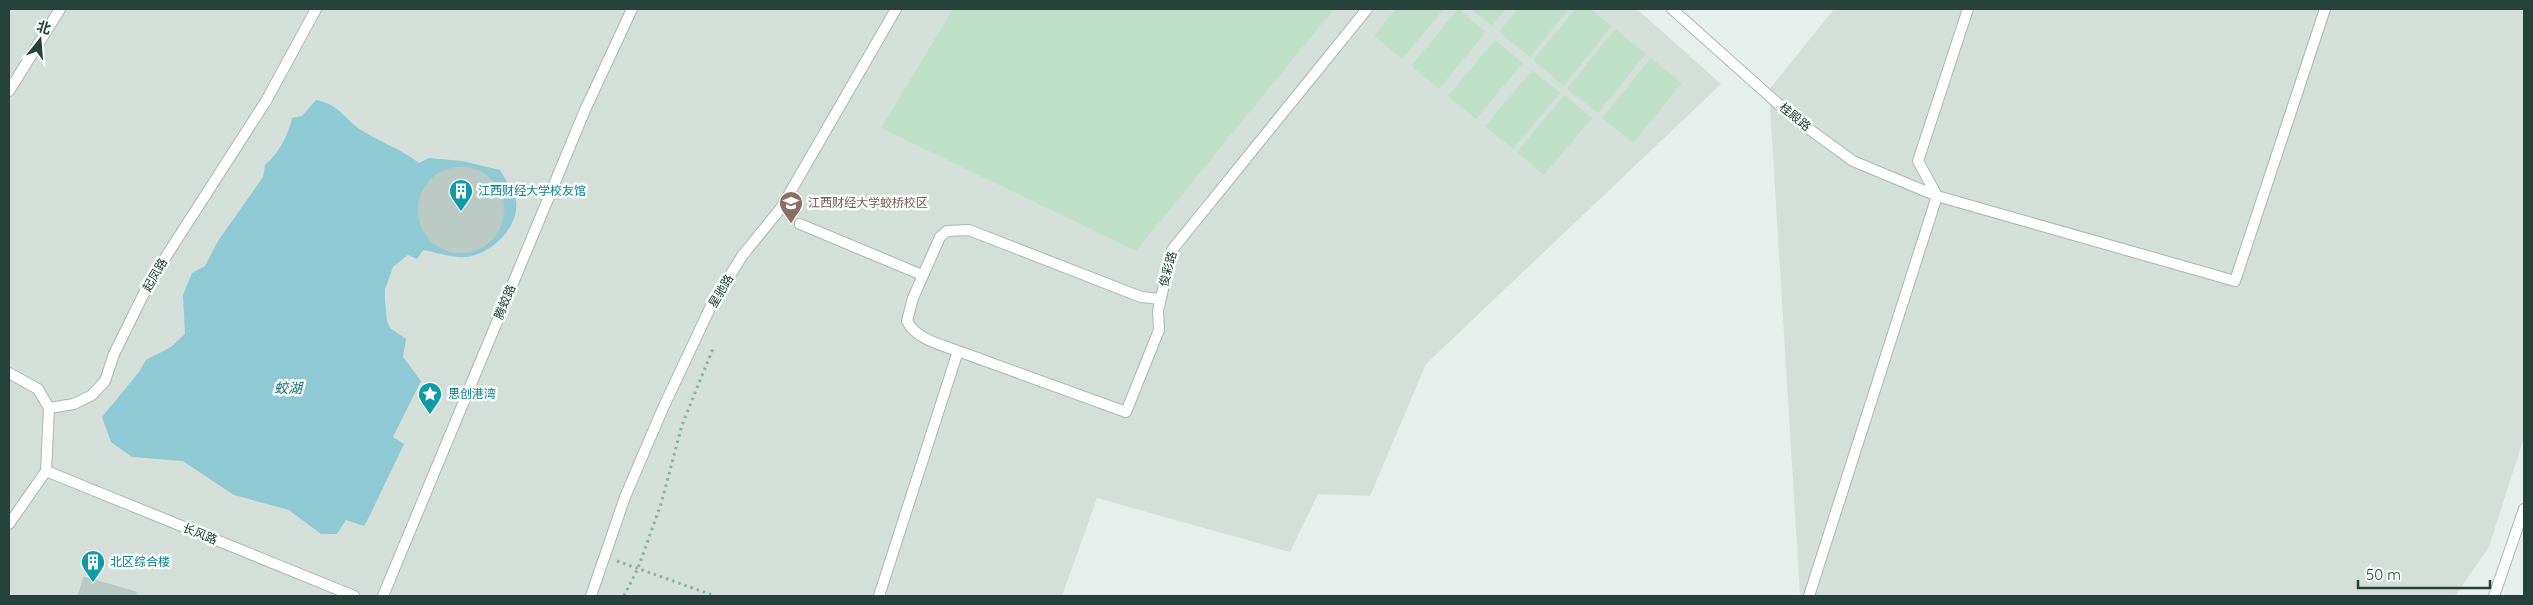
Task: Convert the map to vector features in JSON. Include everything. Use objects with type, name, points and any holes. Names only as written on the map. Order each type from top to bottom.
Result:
[{"type":"lane","points":[[9,91],[60,9]]},
{"type":"lane","name":"起凤路","points":[[49,408],[74,404],[92,395],[105,381],[114,354],[149,283],[266,101],[316,9]]},
{"type":"lane","name":"腾蛟路","points":[[383,596],[585,110],[632,9]]},
{"type":"lane","name":"星驰路","points":[[591,596],[624,497],[666,400],[712,306],[742,256],[781,208],[896,9]]},
{"type":"lane","name":"俊彩路","points":[[958,351],[1126,412],[1159,330],[1158,311],[1172,250],[1367,9]]},
{"type":"lane","name":"桂殿路","points":[[1672,9],[1794,118],[1852,161],[1936,196],[2235,281],[2325,9]]},
{"type":"lane","points":[[1809,596],[1936,196],[1918,161],[1968,9]]},
{"type":"lane","points":[[800,224],[922,274]]},
{"type":"lane","points":[[878,596],[958,351],[923,337],[912,330],[907,321],[909,308],[922,274],[940,236],[947,231],[969,230],[1141,297],[1160,299]]},
{"type":"lane","points":[[9,373],[38,389],[49,408],[46,471],[9,524]]},
{"type":"lane","name":"长风路","points":[[46,471],[354,596]]},
{"type":"lane","points":[[2494,596],[2524,509]]},
{"type":"path","points":[[624,596],[638,568],[661,504],[682,426],[714,346]]},
{"type":"path","points":[[604,557],[715,596]]},
{"type":"shaded area","name":"江西财经大学蛟桥校区","points":[[9,9],[1637,9],[1721,84],[1426,364],[1370,496],[1318,494],[1290,552],[1097,498],[1062,596],[9,596]]},
{"type":"shaded area","points":[[1834,9],[2524,9],[2524,437],[2489,547],[2455,596],[1804,596],[1800,594],[1769,90]]},
{"type":"green space","points":[[953,9],[1334,9],[1136,251],[881,128]]},
{"type":"green space","points":[[1396,9],[1444,9],[1402,59],[1374,36]]},
{"type":"green space","points":[[1458,9],[1486,32],[1439,89],[1411,66]]},
{"type":"green space","points":[[1471,9],[1506,9],[1492,26]]},
{"type":"green space","points":[[1518,9],[1569,9],[1530,57],[1499,32]]},
{"type":"green space","points":[[1575,9],[1590,9],[1612,26],[1564,86],[1533,60]]},
{"type":"green space","points":[[1615,29],[1646,54],[1598,113],[1567,89]]},
{"type":"green space","points":[[1495,40],[1523,63],[1476,119],[1448,96]]},
{"type":"green space","points":[[1651,58],[1682,83],[1633,143],[1602,118]]},
{"type":"green space","points":[[1532,70],[1560,93],[1513,149],[1485,126]]},
{"type":"green space","points":[[1564,95],[1592,118],[1544,175],[1517,152]]},
{"type":"water","name":"蛟湖","points":[[316,100],[330,104],[361,130],[419,163],[429,158],[462,161],[500,170],[516,201],[516,212],[507,232],[499,241],[479,254],[458,257],[423,250],[417,259],[408,255],[393,267],[385,289],[387,321],[390,328],[406,339],[403,357],[421,381],[393,437],[404,444],[364,526],[346,520],[337,534],[321,534],[289,510],[234,495],[183,461],[132,457],[111,442],[102,417],[139,372],[146,360],[171,347],[185,334],[183,295],[192,273],[205,266],[218,241],[263,177],[265,165],[282,144],[292,118],[302,116]]},
{"type":"building","name":"江西财经大学校友馆","points":[[461,167],[478,170],[492,179],[501,193],[504,210],[501,227],[492,241],[478,250],[461,253],[444,250],[430,241],[421,227],[418,210],[421,193],[430,179],[444,170]]},
{"type":"building","name":"北区综合楼","points":[[84,577],[136,592],[136,596],[78,596]]},
{"type":"place","name":"江西财经大学校友馆","points":[[461,212]]},
{"type":"place","name":"江西财经大学蛟桥校区","points":[[791,224]]},
{"type":"place","name":"思创港湾","points":[[430,415]]},
{"type":"place","name":"北区综合楼","points":[[93,583]]}]
